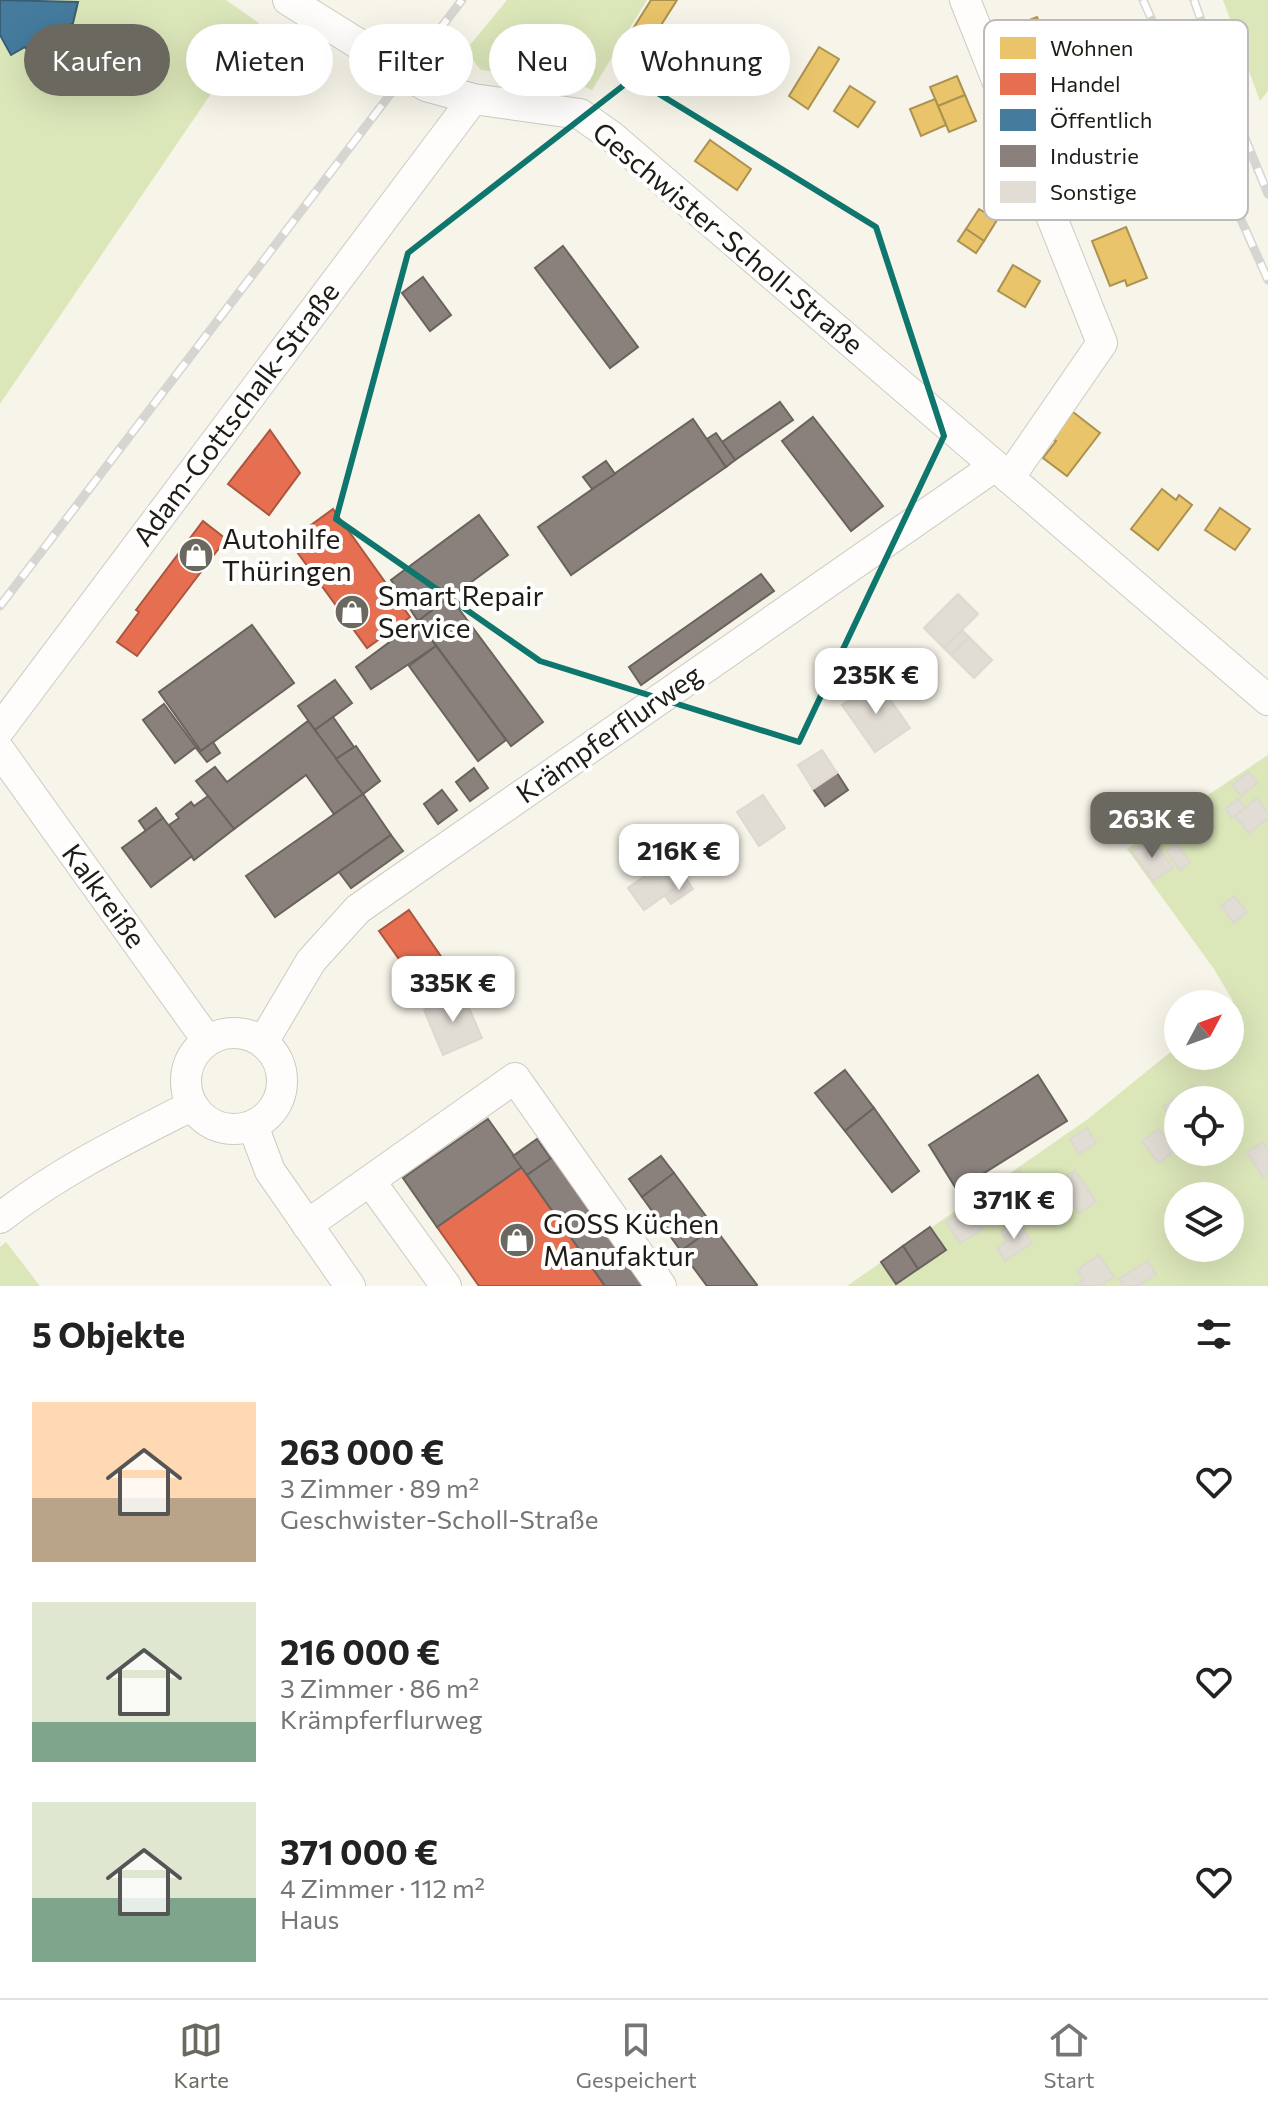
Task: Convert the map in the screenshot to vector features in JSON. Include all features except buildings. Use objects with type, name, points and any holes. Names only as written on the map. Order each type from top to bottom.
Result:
[{"type":"street","name":"Geschwister-Scholl-Straße","points":[[288,0],[426,86],[473,99],[580,114],[611,136],[1268,700]]},
{"type":"street","points":[[965,0],[984,48]]},
{"type":"street","name":"Adam-Gottschalk-Straße","points":[[0,729],[473,99]]},
{"type":"street","points":[[1002,472],[1102,343],[1053,220]]},
{"type":"street","name":"Krämpferflurweg","points":[[263,1042],[311,961],[358,909],[1002,472]]},
{"type":"street","name":"Kalkreiße","points":[[0,751],[207,1040]]},
{"type":"street","points":[[236,1032],[263,1042],[278,1062],[282,1086],[278,1102],[269,1115],[253,1126],[227,1130],[201,1117],[191,1106],[186,1092],[185,1077],[196,1050],[207,1040],[236,1032]]},
{"type":"street","points":[[307,1225],[515,1078],[661,1286]]},
{"type":"street","points":[[0,1218],[75,1168],[191,1106]]},
{"type":"street","points":[[253,1126],[270,1171],[350,1286]]},
{"type":"street","points":[[370,1181],[446,1286]]},
{"type":"highlighted area","points":[[633,78],[876,227],[944,436],[799,742],[540,661],[336,519],[408,253]]},
{"type":"green space","points":[[0,0],[226,0],[259,23],[186,24],[186,96],[209,96],[0,404]]},
{"type":"green space","points":[[507,0],[647,0],[632,24],[612,24],[612,57],[596,83],[596,24],[489,24],[489,71],[481,70],[473,60],[473,41]]},
{"type":"green space","points":[[1223,0],[1268,0],[1268,91],[1260,101],[1248,68],[1248,20],[1230,20]]},
{"type":"green space","points":[[1268,755],[1268,1286],[847,1286],[1088,1119],[1164,1057],[1164,1070],[1244,1070],[1244,990],[1226,990],[1127,849]]},
{"type":"green space","points":[[6,1242],[40,1286],[0,1286],[0,1247]]},
{"type":"railway","points":[[0,606],[462,0]]},
{"type":"railway","points":[[1143,0],[1152,20]]},
{"type":"railway","points":[[1194,0],[1201,20]]},
{"type":"railway","points":[[1248,145],[1268,194]]},
{"type":"railway","points":[[1241,220],[1268,280]]},
{"type":"place","name":"Autohilfe Thüringen","points":[[196,555]]},
{"type":"place","name":"Smart Repair Service","points":[[352,612]]},
{"type":"place","name":"GOSS Küchen Manufaktur","points":[[517,1240]]}]
